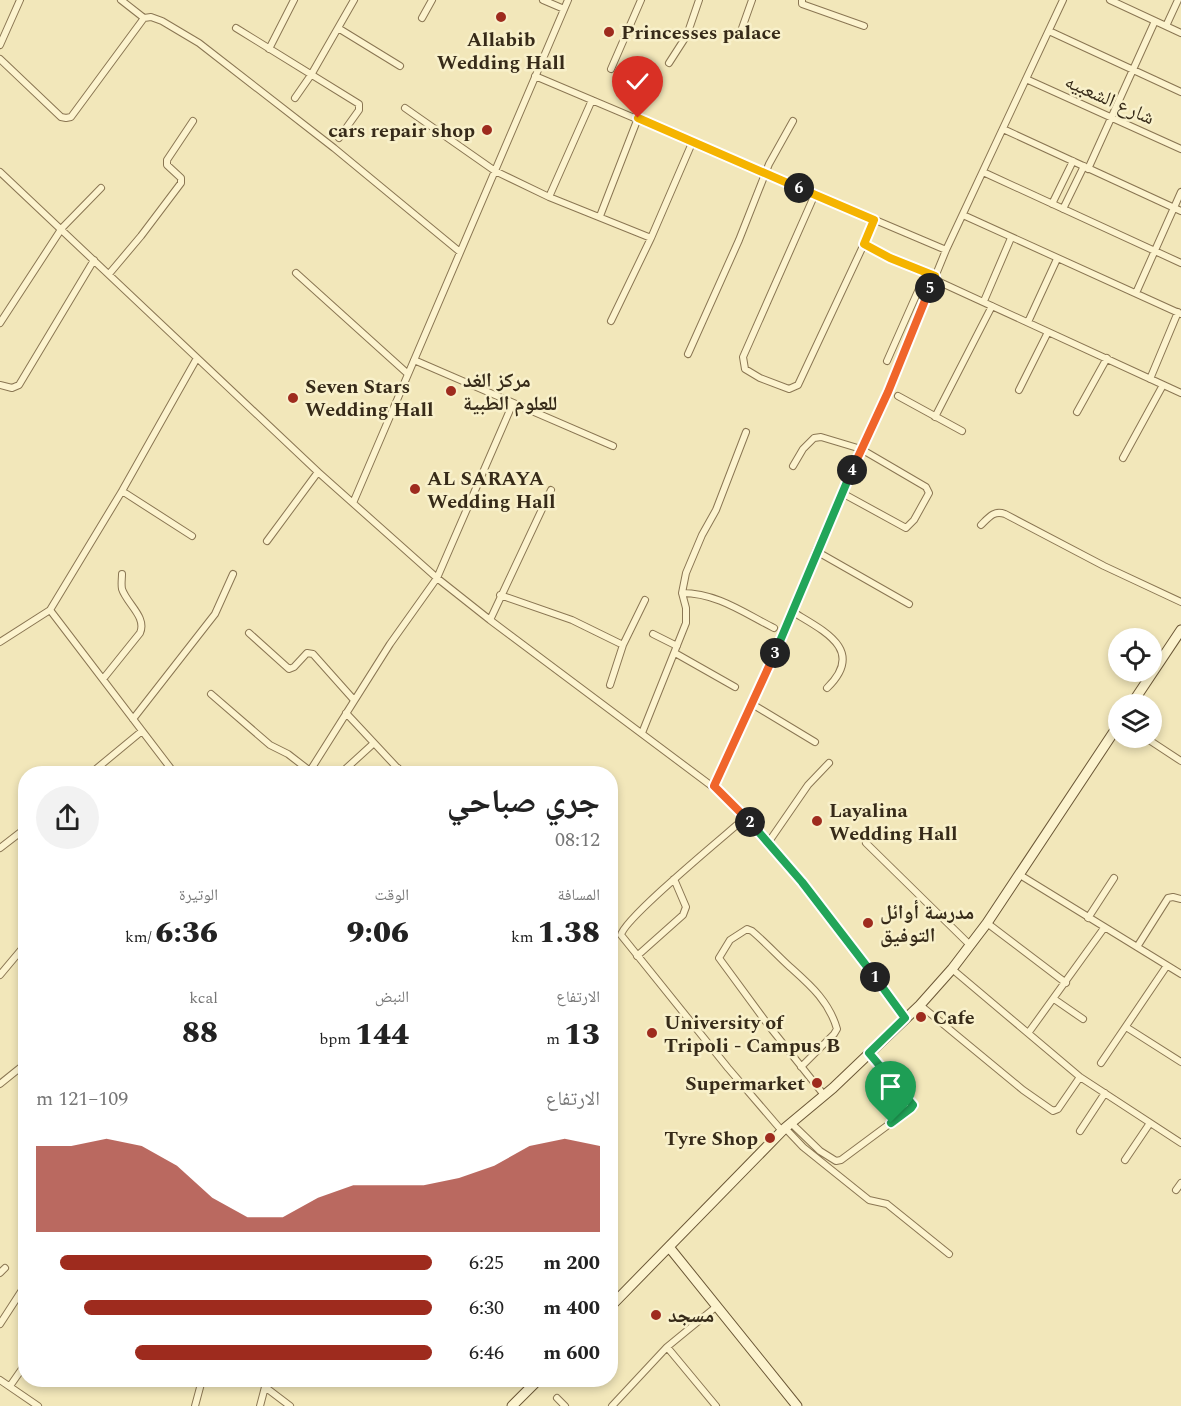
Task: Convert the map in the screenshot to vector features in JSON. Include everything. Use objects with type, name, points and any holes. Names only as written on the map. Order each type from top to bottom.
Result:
[{"type":"street","points":[[0,45],[20,0]]},
{"type":"street","points":[[121,0],[144,18]]},
{"type":"street","points":[[269,49],[294,0]]},
{"type":"street","points":[[295,98],[311,75],[354,0]]},
{"type":"street","points":[[422,18],[432,0]]},
{"type":"street","points":[[543,0],[564,9]]},
{"type":"street","points":[[353,503],[568,0]]},
{"type":"street","points":[[611,69],[641,0]]},
{"type":"street","points":[[669,63],[687,35],[699,0]]},
{"type":"street","points":[[741,31],[752,0]]},
{"type":"street","points":[[801,0],[802,4],[864,26]]},
{"type":"street","points":[[714,786],[793,612],[816,551],[888,392],[946,250],[1063,0]]},
{"type":"street","points":[[1110,0],[1181,33]]},
{"type":"street","points":[[1166,26],[1178,0]]},
{"type":"street","points":[[0,59],[61,117],[66,118],[70,117],[144,18],[151,17],[162,21],[199,43],[334,148],[460,252]]},
{"type":"street","points":[[1063,208],[1086,167],[1155,21]]},
{"type":"street","points":[[236,28],[360,106],[339,138]]},
{"type":"street","points":[[339,28],[400,66]]},
{"type":"street","points":[[1049,31],[1181,92]]},
{"type":"street","points":[[535,76],[946,250]]},
{"type":"street","name":"شارع الشعبيه","points":[[1026,79],[1181,149]]},
{"type":"street","points":[[549,197],[592,100]]},
{"type":"street","points":[[405,108],[495,171],[549,197],[651,237]]},
{"type":"street","points":[[600,216],[638,118]]},
{"type":"street","points":[[688,354],[739,240],[765,173],[793,121]]},
{"type":"street","points":[[109,274],[181,183],[181,178],[167,165],[167,160],[193,122]]},
{"type":"street","points":[[1003,129],[1181,211]]},
{"type":"street","points":[[611,321],[692,143]]},
{"type":"street","points":[[1052,204],[1073,161]]},
{"type":"street","points":[[0,172],[62,228],[318,472],[437,578],[714,786],[746,817],[845,936],[905,1018]]},
{"type":"street","points":[[983,172],[1181,263]]},
{"type":"street","points":[[0,323],[62,228],[100,188]]},
{"type":"street","points":[[1136,293],[1181,192]]},
{"type":"street","points":[[815,195],[743,357],[745,369],[760,378],[789,389],[798,385],[874,220]]},
{"type":"street","points":[[963,215],[1180,313],[1150,379]]},
{"type":"street","points":[[984,302],[1011,237]]},
{"type":"street","points":[[864,244],[1181,393]]},
{"type":"street","points":[[1028,322],[1058,259]]},
{"type":"street","points":[[0,385],[12,388],[19,385],[94,260]]},
{"type":"street","points":[[296,273],[408,374]]},
{"type":"street","points":[[887,362],[926,273]]},
{"type":"street","points":[[935,417],[992,306]]},
{"type":"street","points":[[1019,390],[1048,332]]},
{"type":"street","points":[[0,642],[50,610],[122,491],[197,358]]},
{"type":"street","points":[[1077,412],[1107,358]]},
{"type":"street","points":[[414,360],[613,446]]},
{"type":"street","points":[[1123,458],[1163,385]]},
{"type":"street","points":[[898,396],[962,431]]},
{"type":"street","points":[[313,766],[409,616],[437,578],[513,402]]},
{"type":"street","points":[[642,733],[686,623],[686,608],[682,593],[686,573],[702,535],[716,510],[746,432]]},
{"type":"street","points":[[793,466],[803,449],[814,438],[821,437],[861,449],[929,490],[928,496],[911,524],[906,528],[842,493]]},
{"type":"street","points":[[267,541],[318,472]]},
{"type":"street","points":[[490,620],[550,490]]},
{"type":"street","points":[[122,491],[192,536]]},
{"type":"street","points":[[981,525],[992,514],[1001,512],[1104,566],[1181,602]]},
{"type":"street","points":[[816,551],[909,604]]},
{"type":"street","points":[[103,679],[140,633],[142,627],[122,587],[122,574]]},
{"type":"street","points":[[133,719],[215,614],[232,574]]},
{"type":"street","points":[[682,593],[699,593],[712,597],[774,628]]},
{"type":"street","points":[[500,595],[556,613],[623,645]]},
{"type":"street","points":[[610,685],[623,645],[645,600]]},
{"type":"street","points":[[50,610],[169,766]]},
{"type":"street","points":[[793,612],[826,632],[842,651],[842,670],[828,688]]},
{"type":"street","points":[[1138,694],[1181,630]]},
{"type":"street","points":[[249,633],[289,669],[294,667],[307,653],[313,654],[354,700]]},
{"type":"street","points":[[653,634],[677,646]]},
{"type":"street","points":[[675,653],[735,687]]},
{"type":"street","points":[[211,694],[270,745],[288,754],[301,766]]},
{"type":"street","points":[[752,704],[815,742]]},
{"type":"street","points":[[346,713],[396,766]]},
{"type":"street","points":[[100,766],[142,731]]},
{"type":"street","points":[[618,1299],[786,1127],[824,1095],[920,1005],[952,969],[1020,875],[1108,741]]},
{"type":"street","points":[[349,766],[374,743]]},
{"type":"street","points":[[1161,748],[1181,761]]},
{"type":"street","points":[[768,843],[808,785],[829,763]]},
{"type":"street","points":[[746,817],[674,879],[622,931],[622,938],[728,1068],[803,1147],[869,1200],[887,1204],[948,1254]]},
{"type":"street","points":[[0,848],[18,834]]},
{"type":"street","points":[[866,843],[970,945]]},
{"type":"street","points":[[1020,875],[1181,975]]},
{"type":"street","points":[[1088,918],[1114,878]]},
{"type":"street","points":[[638,956],[686,911],[674,879]]},
{"type":"street","points":[[1137,947],[1168,898],[1181,899]]},
{"type":"street","points":[[987,923],[1066,983]]},
{"type":"street","points":[[1029,1032],[1104,928]]},
{"type":"street","points":[[801,1067],[834,1034],[837,1029],[834,1019],[812,986],[747,929],[730,940],[719,958],[801,1067],[824,1095]]},
{"type":"street","points":[[0,975],[18,954]]},
{"type":"street","points":[[1101,1063],[1166,967]]},
{"type":"street","points":[[952,969],[1080,1077],[1181,1143]]},
{"type":"street","points":[[1054,999],[1083,1019]]},
{"type":"street","points":[[920,1005],[1023,1090],[1053,1111],[1058,1109],[1080,1077]]},
{"type":"street","points":[[1125,1027],[1181,1062]]},
{"type":"street","points":[[786,1127],[836,1161],[841,1160],[911,1108],[913,1105],[909,1098],[869,1053]]},
{"type":"street","points":[[0,1084],[18,1069]]},
{"type":"street","points":[[1080,1131],[1105,1093]]},
{"type":"street","points":[[1125,1160],[1150,1123]]},
{"type":"street","points":[[1176,1190],[1181,1183]]},
{"type":"street","points":[[669,1248],[797,1406]]},
{"type":"street","points":[[0,1324],[18,1296]]},
{"type":"street","points":[[612,1406],[668,1347],[717,1306]]},
{"type":"street","points":[[668,1347],[716,1406]]},
{"type":"street","points":[[10,1386],[18,1374]]},
{"type":"street","points":[[0,1380],[38,1406]]},
{"type":"street","points":[[195,1406],[200,1387]]},
{"type":"street","points":[[260,1406],[265,1387],[290,1406]]},
{"type":"street","points":[[512,1406],[531,1387]]},
{"type":"street","points":[[557,1398],[565,1406]]},
{"type":"place","name":"Allabib Wedding Hall","points":[[501,17]]},
{"type":"place","name":"Princesses palace","points":[[609,32]]},
{"type":"place","name":"cars repair shop","points":[[487,130]]},
{"type":"place","name":"مركز الغد للعلوم الطبية","points":[[451,391]]},
{"type":"place","name":"Seven Stars Wedding Hall","points":[[293,398]]},
{"type":"place","name":"AL SARAYA Wedding Hall","points":[[415,489]]},
{"type":"place","name":"Layalina Wedding Hall","points":[[817,821]]},
{"type":"place","name":"مدرسة أوائل التوفيق","points":[[868,923]]},
{"type":"place","name":"Cafe","points":[[921,1017]]},
{"type":"place","name":"University of Tripoli - Campus B","points":[[652,1033]]},
{"type":"place","name":"Supermarket","points":[[817,1083]]},
{"type":"place","name":"Tyre Shop","points":[[770,1138]]},
{"type":"place","name":"مسجد","points":[[656,1315]]},
{"type":"route","points":[[638,118],[874,220],[864,244],[890,258],[935,276],[888,392],[816,551],[793,612],[714,786],[746,817],[802,882],[905,1018],[869,1053],[913,1105],[891,1123]]}]
